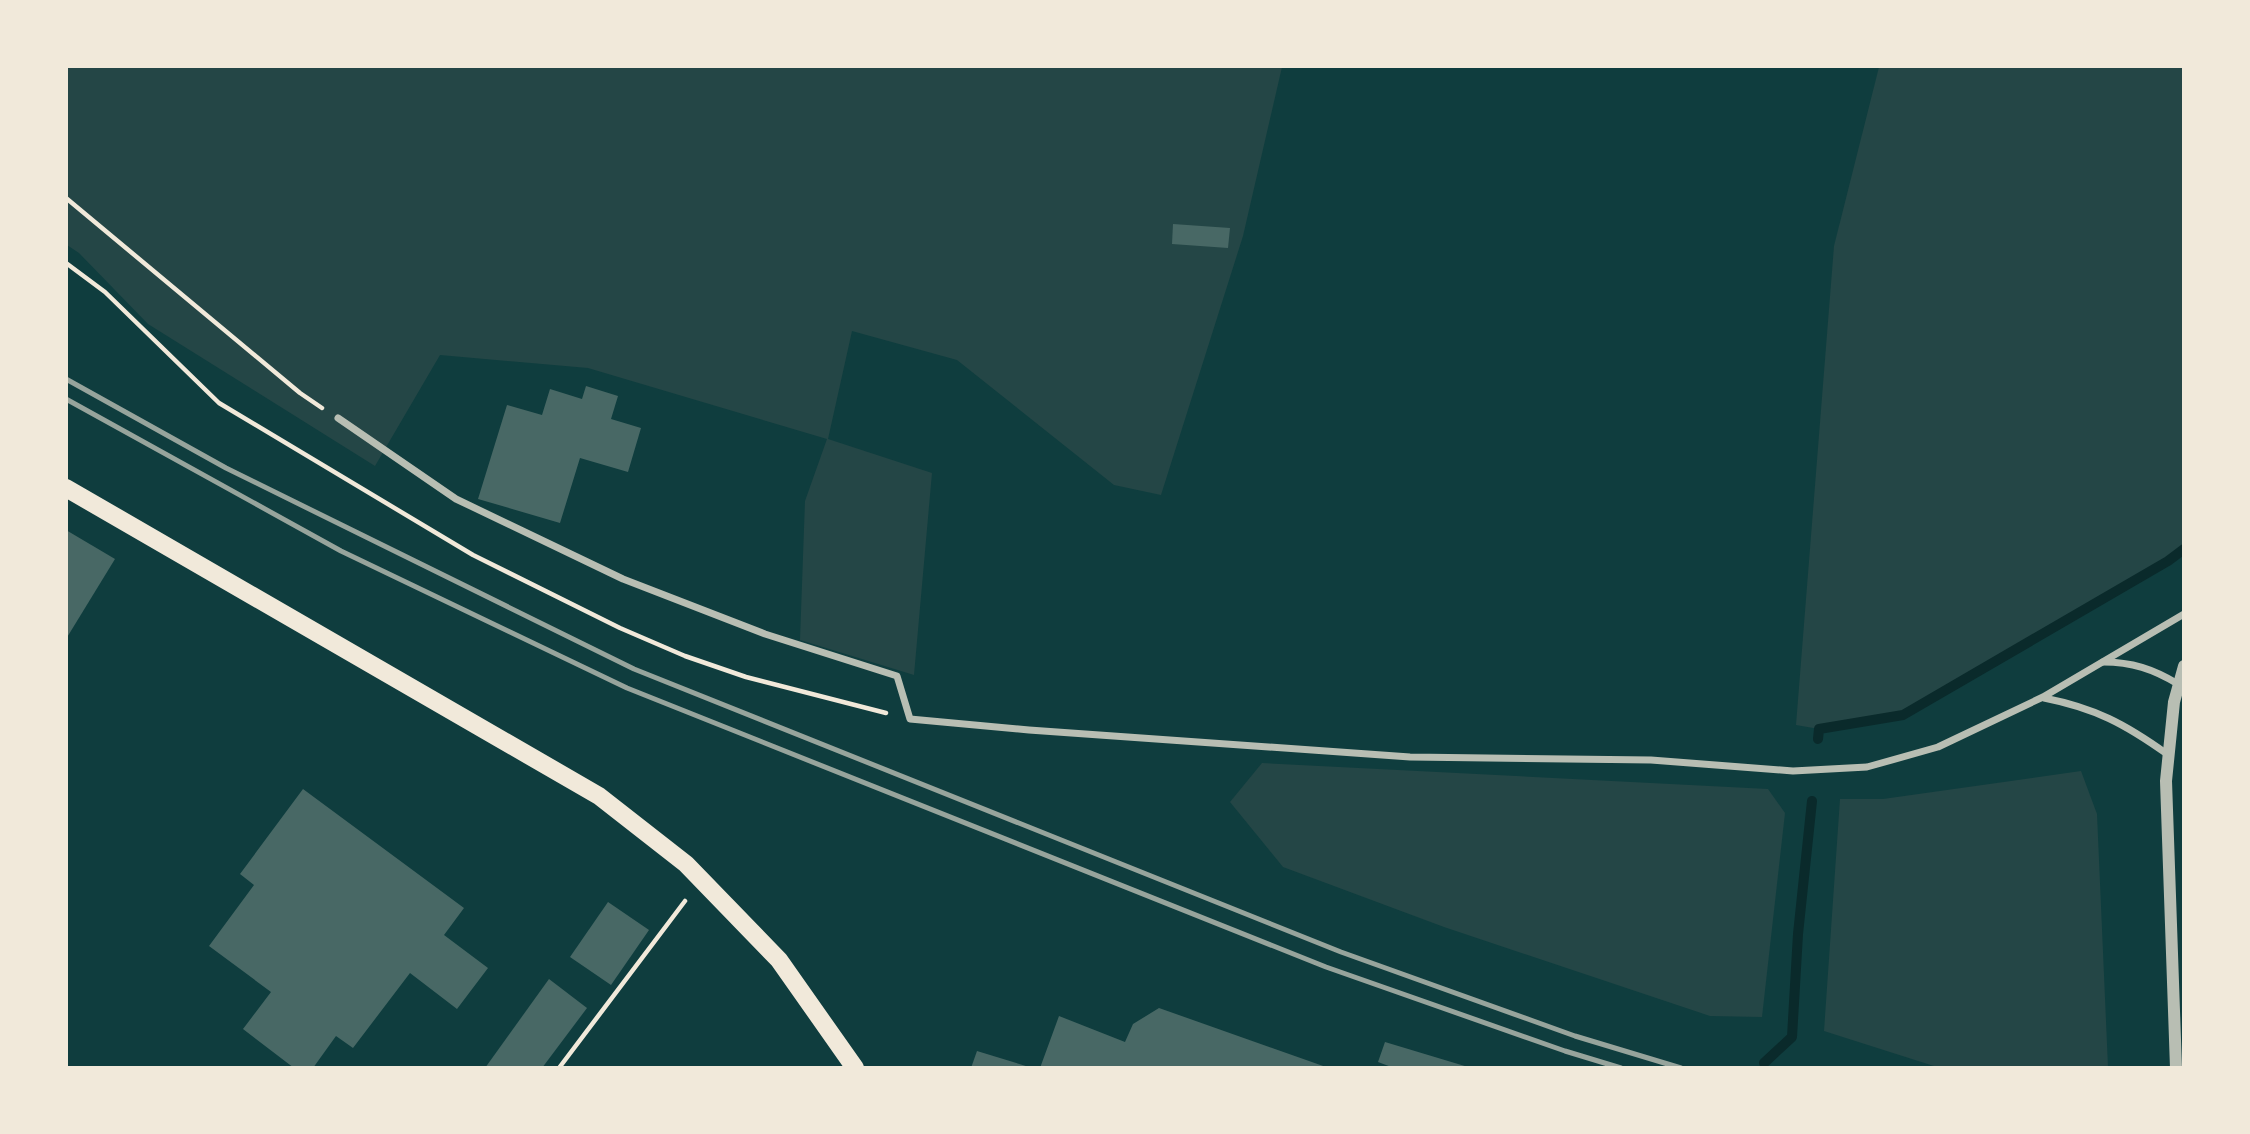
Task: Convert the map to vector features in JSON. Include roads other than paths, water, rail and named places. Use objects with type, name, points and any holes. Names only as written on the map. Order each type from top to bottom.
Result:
[{"type":"main road","points":[[66,488],[599,796],[686,864],[779,960],[855,1068]]},
{"type":"street","points":[[338,418],[456,499],[623,579],[765,634],[897,676],[910,719],[1410,757],[1651,760],[1793,771],[1867,766],[1938,747],[2043,697],[2183,614]]},
{"type":"street","points":[[2103,662],[2140,665],[2178,684]]},
{"type":"street","points":[[2176,1068],[2166,791],[2167,754],[2183,666]]},
{"type":"street","points":[[2043,697],[2093,710],[2136,732],[2167,754]]},
{"type":"waterway","points":[[1818,739],[1819,729],[1903,715],[2168,561],[2184,549]]},
{"type":"waterway","points":[[1764,1063],[1792,1037],[1798,934],[1812,801]]},
{"type":"railway","points":[[66,379],[226,468],[634,669],[1341,952],[1575,1036],[1681,1068]]},
{"type":"railway","points":[[66,399],[341,551],[627,688],[1326,967],[1621,1068]]}]
